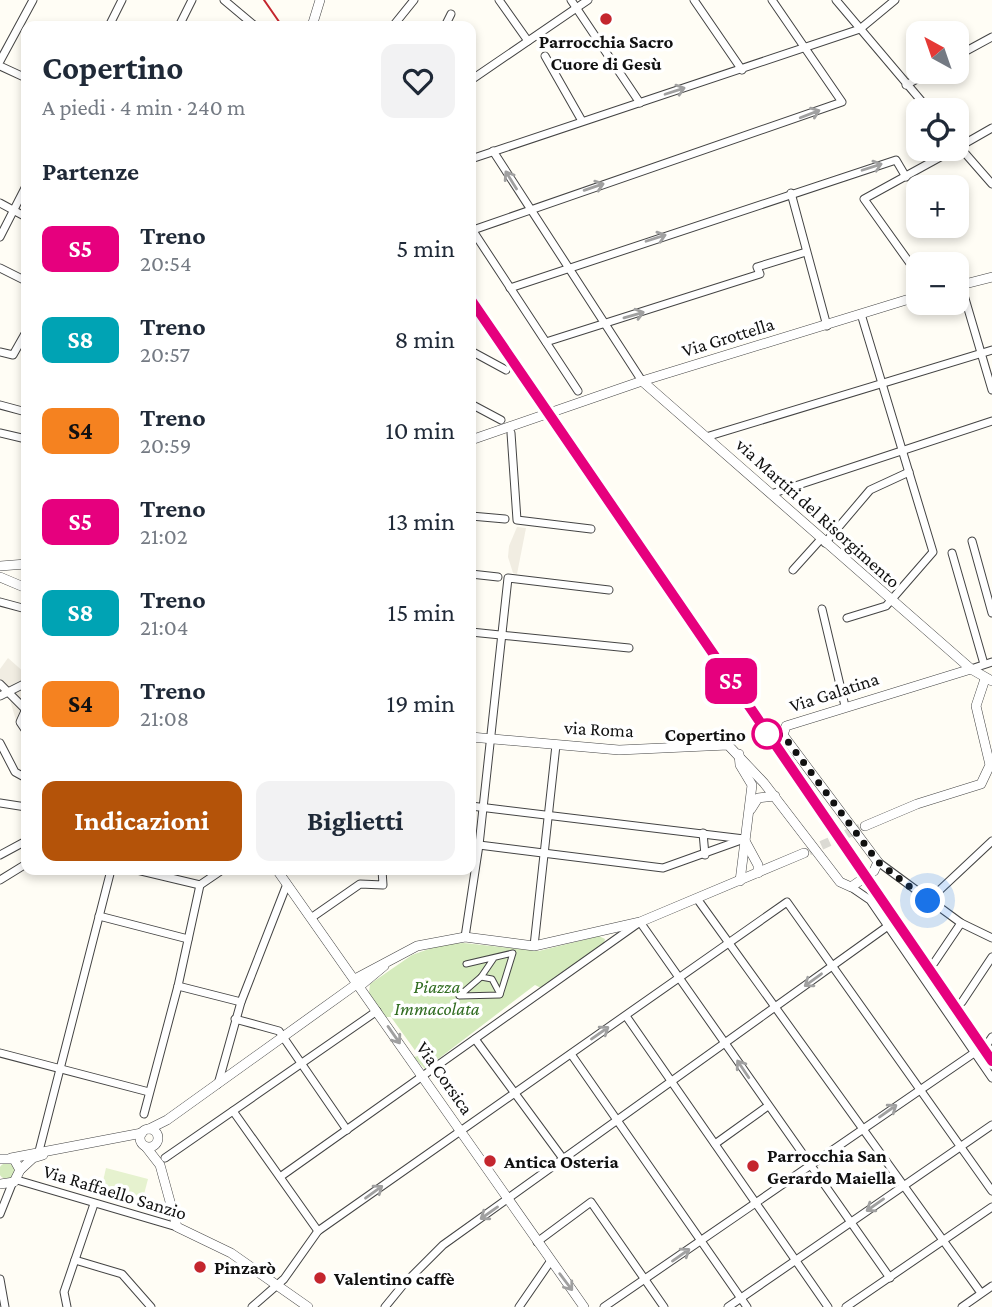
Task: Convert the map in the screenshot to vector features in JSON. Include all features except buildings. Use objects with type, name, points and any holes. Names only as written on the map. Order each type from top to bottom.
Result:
[{"type":"street","points":[[22,21],[33,0]]},
{"type":"street","points":[[112,21],[122,0]]},
{"type":"street","points":[[182,21],[192,0]]},
{"type":"street","points":[[224,0],[248,21]]},
{"type":"street","points":[[314,21],[320,0]]},
{"type":"street","points":[[397,21],[414,0]]},
{"type":"street","points":[[499,0],[528,41]]},
{"type":"street","points":[[571,0],[640,103]]},
{"type":"street","points":[[476,77],[588,0]]},
{"type":"street","points":[[694,0],[742,70]]},
{"type":"street","points":[[476,228],[842,102],[772,0]]},
{"type":"street","points":[[836,0],[918,98]]},
{"type":"street","points":[[476,157],[860,29],[895,0]]},
{"type":"street","points":[[448,21],[451,15]]},
{"type":"street","points":[[238,21],[241,16]]},
{"type":"street","points":[[21,23],[0,63],[21,75]]},
{"type":"street","points":[[970,49],[992,37]]},
{"type":"street","points":[[545,56],[582,121]]},
{"type":"street","points":[[969,140],[992,128]]},
{"type":"street","points":[[493,151],[642,381]]},
{"type":"street","points":[[510,288],[896,160],[906,177],[864,199],[906,258]]},
{"type":"street","points":[[969,160],[992,184]]},
{"type":"street","points":[[909,175],[933,161]]},
{"type":"street","points":[[791,193],[827,326]]},
{"type":"street","points":[[0,237],[21,196]]},
{"type":"street","points":[[0,204],[21,215]]},
{"type":"street","points":[[476,235],[578,391]]},
{"type":"street","points":[[546,342],[761,274],[757,267],[806,252]]},
{"type":"street","points":[[0,268],[21,278]]},
{"type":"street","points":[[969,283],[992,277]]},
{"type":"street","name":"Via Grottella","points":[[476,438],[642,381],[906,300]]},
{"type":"street","points":[[847,618],[886,606],[933,552],[861,314]]},
{"type":"street","points":[[968,315],[992,390]]},
{"type":"street","points":[[0,352],[13,355],[21,341]]},
{"type":"street","points":[[706,436],[992,350]]},
{"type":"street","points":[[476,354],[506,370]]},
{"type":"street","name":"via Martiri del Risorgimento","points":[[642,381],[971,669]]},
{"type":"street","points":[[0,405],[21,411]]},
{"type":"street","points":[[476,407],[501,420]]},
{"type":"street","points":[[771,494],[992,421]]},
{"type":"street","points":[[0,433],[21,438]]},
{"type":"street","points":[[511,433],[517,520],[591,529]]},
{"type":"street","points":[[793,570],[870,490],[909,472]]},
{"type":"street","points":[[476,516],[505,519]]},
{"type":"street","points":[[972,541],[992,613]]},
{"type":"street","points":[[951,553],[988,663],[971,669]]},
{"type":"street","points":[[0,566],[21,564]]},
{"type":"street","points":[[15,565],[5,578],[21,586]]},
{"type":"street","points":[[476,575],[498,577]]},
{"type":"street","points":[[476,840],[483,807],[508,578],[609,590]]},
{"type":"street","points":[[0,603],[21,608]]},
{"type":"street","points":[[822,609],[845,706]]},
{"type":"street","points":[[476,632],[629,648]]},
{"type":"street","points":[[865,826],[929,799],[973,789],[981,784],[990,765],[976,706],[988,680],[971,669]]},
{"type":"street","name":"Via Galatina","points":[[878,862],[783,735],[786,726],[971,669]]},
{"type":"street","points":[[0,684],[21,705]]},
{"type":"street","points":[[0,696],[21,685]]},
{"type":"street","name":"via Roma","points":[[476,738],[619,750],[728,746],[739,754]]},
{"type":"street","points":[[0,743],[21,773]]},
{"type":"street","points":[[534,946],[546,816],[556,745]]},
{"type":"street","points":[[739,754],[775,796],[840,882],[870,900],[992,1078]]},
{"type":"street","points":[[739,754],[740,765],[752,785],[751,811],[744,839],[747,853],[758,873]]},
{"type":"street","points":[[752,785],[764,783]]},
{"type":"street","points":[[751,811],[764,783]]},
{"type":"street","points":[[758,798],[775,796]]},
{"type":"street","points":[[0,803],[21,806]]},
{"type":"street","points":[[476,806],[744,839]]},
{"type":"street","points":[[703,833],[705,855]]},
{"type":"street","points":[[476,845],[663,868],[744,839]]},
{"type":"street","points":[[928,901],[992,841]]},
{"type":"street","points":[[0,844],[10,850]]},
{"type":"street","points":[[0,855],[21,844]]},
{"type":"street","points":[[747,853],[777,865]]},
{"type":"street","points":[[740,881],[747,853]]},
{"type":"street","points":[[0,1214],[20,1170],[33,1157],[149,1139],[167,1121],[357,982],[417,946],[465,937],[534,946],[640,922],[698,900],[804,853]]},
{"type":"street","points":[[851,887],[866,878],[878,862],[928,901],[961,923],[992,938]]},
{"type":"street","points":[[0,880],[21,867]]},
{"type":"street","points":[[39,1151],[110,875]]},
{"type":"street","points":[[158,875],[200,885]]},
{"type":"street","points":[[144,1114],[178,986],[200,885],[215,875]]},
{"type":"street","name":"Via Corsica","points":[[280,875],[584,1307]]},
{"type":"street","points":[[311,918],[360,884],[383,885],[382,875]]},
{"type":"street","points":[[465,937],[472,875]]},
{"type":"street","points":[[219,1084],[235,1019],[286,884]]},
{"type":"street","points":[[698,900],[981,1293]]},
{"type":"street","points":[[252,1307],[277,1285],[318,1231],[787,902],[992,1191]]},
{"type":"street","points":[[99,916],[188,939]]},
{"type":"street","points":[[640,922],[890,1278]]},
{"type":"street","points":[[280,1177],[640,922]]},
{"type":"street","points":[[934,963],[961,923]]},
{"type":"street","points":[[386,1307],[435,1252],[888,926]]},
{"type":"street","points":[[466,964],[513,953],[500,995]]},
{"type":"street","points":[[962,1002],[992,957]]},
{"type":"street","points":[[494,958],[481,977],[459,996],[500,995]]},
{"type":"street","points":[[481,977],[492,979],[500,995]]},
{"type":"street","points":[[178,986],[241,1002]]},
{"type":"street","points":[[160,1159],[377,1011]]},
{"type":"street","points":[[626,1016],[828,1307]]},
{"type":"street","points":[[235,1019],[279,1031],[346,1130]]},
{"type":"street","points":[[475,1039],[564,1160]]},
{"type":"street","points":[[0,1053],[149,1092]]},
{"type":"street","points":[[604,1307],[974,1053]]},
{"type":"street","points":[[571,1054],[747,1307]]},
{"type":"street","points":[[715,1143],[768,1106]]},
{"type":"street","points":[[233,1111],[318,1231]]},
{"type":"street","points":[[728,1307],[992,1125]]},
{"type":"street","points":[[0,1159],[39,1151],[149,1139]]},
{"type":"street","points":[[149,1139],[160,1159],[177,1227]]},
{"type":"street","points":[[11,1158],[20,1170]]},
{"type":"street","points":[[4,1203],[0,1184],[14,1182]]},
{"type":"street","name":"Via Raffaello Sanzio","points":[[14,1182],[177,1227],[231,1253],[308,1307]]},
{"type":"street","points":[[537,1242],[591,1202],[664,1307]]},
{"type":"street","points":[[67,1307],[64,1292],[94,1204]]},
{"type":"street","points":[[846,1307],[992,1207]]},
{"type":"street","points":[[75,1260],[122,1274],[151,1307]]},
{"type":"street","points":[[519,1307],[550,1262]]},
{"type":"street","points":[[0,1279],[5,1307]]},
{"type":"street","points":[[962,1307],[992,1286]]},
{"type":"green space","name":"Piazza Immacolata","points":[[599,936],[605,939],[604,943],[543,989],[535,985],[425,1069],[413,1057],[419,1056],[391,1017],[386,1017],[369,993],[370,984],[412,955],[443,944],[464,943],[539,951]]},
{"type":"green space","points":[[4,1163],[10,1163],[15,1171],[13,1177],[4,1179],[-1,1174],[-1,1168]]},
{"type":"green space","points":[[106,1168],[148,1179],[142,1202],[101,1190]]},
{"type":"shaded area","points":[[517,527],[526,528],[517,574],[513,573],[508,557],[509,546]]},
{"type":"shaded area","points":[[8,658],[21,670],[21,722],[17,724],[10,700],[0,686],[0,669]]},
{"type":"tunnel","points":[[809,851],[860,828]]},
{"type":"railway","points":[[264,0],[279,21]]},
{"type":"railway","points":[[476,307],[992,1061]]},
{"type":"train","name":"S5","points":[[476,307],[992,1061]]},
{"type":"place","name":"Parrocchia Sacro Cuore di Gesù","points":[[606,19]]},
{"type":"place","name":"Copertino","points":[[767,734]]},
{"type":"place","name":"Antica Osteria","points":[[490,1161]]},
{"type":"place","name":"Parrocchia San Gerardo Maiella","points":[[753,1166]]},
{"type":"place","name":"Pinzarò","points":[[200,1267]]},
{"type":"place","name":"Valentino caffè","points":[[320,1278]]},
{"type":"route","points":[[767,734],[783,735],[878,862],[928,901]]}]
